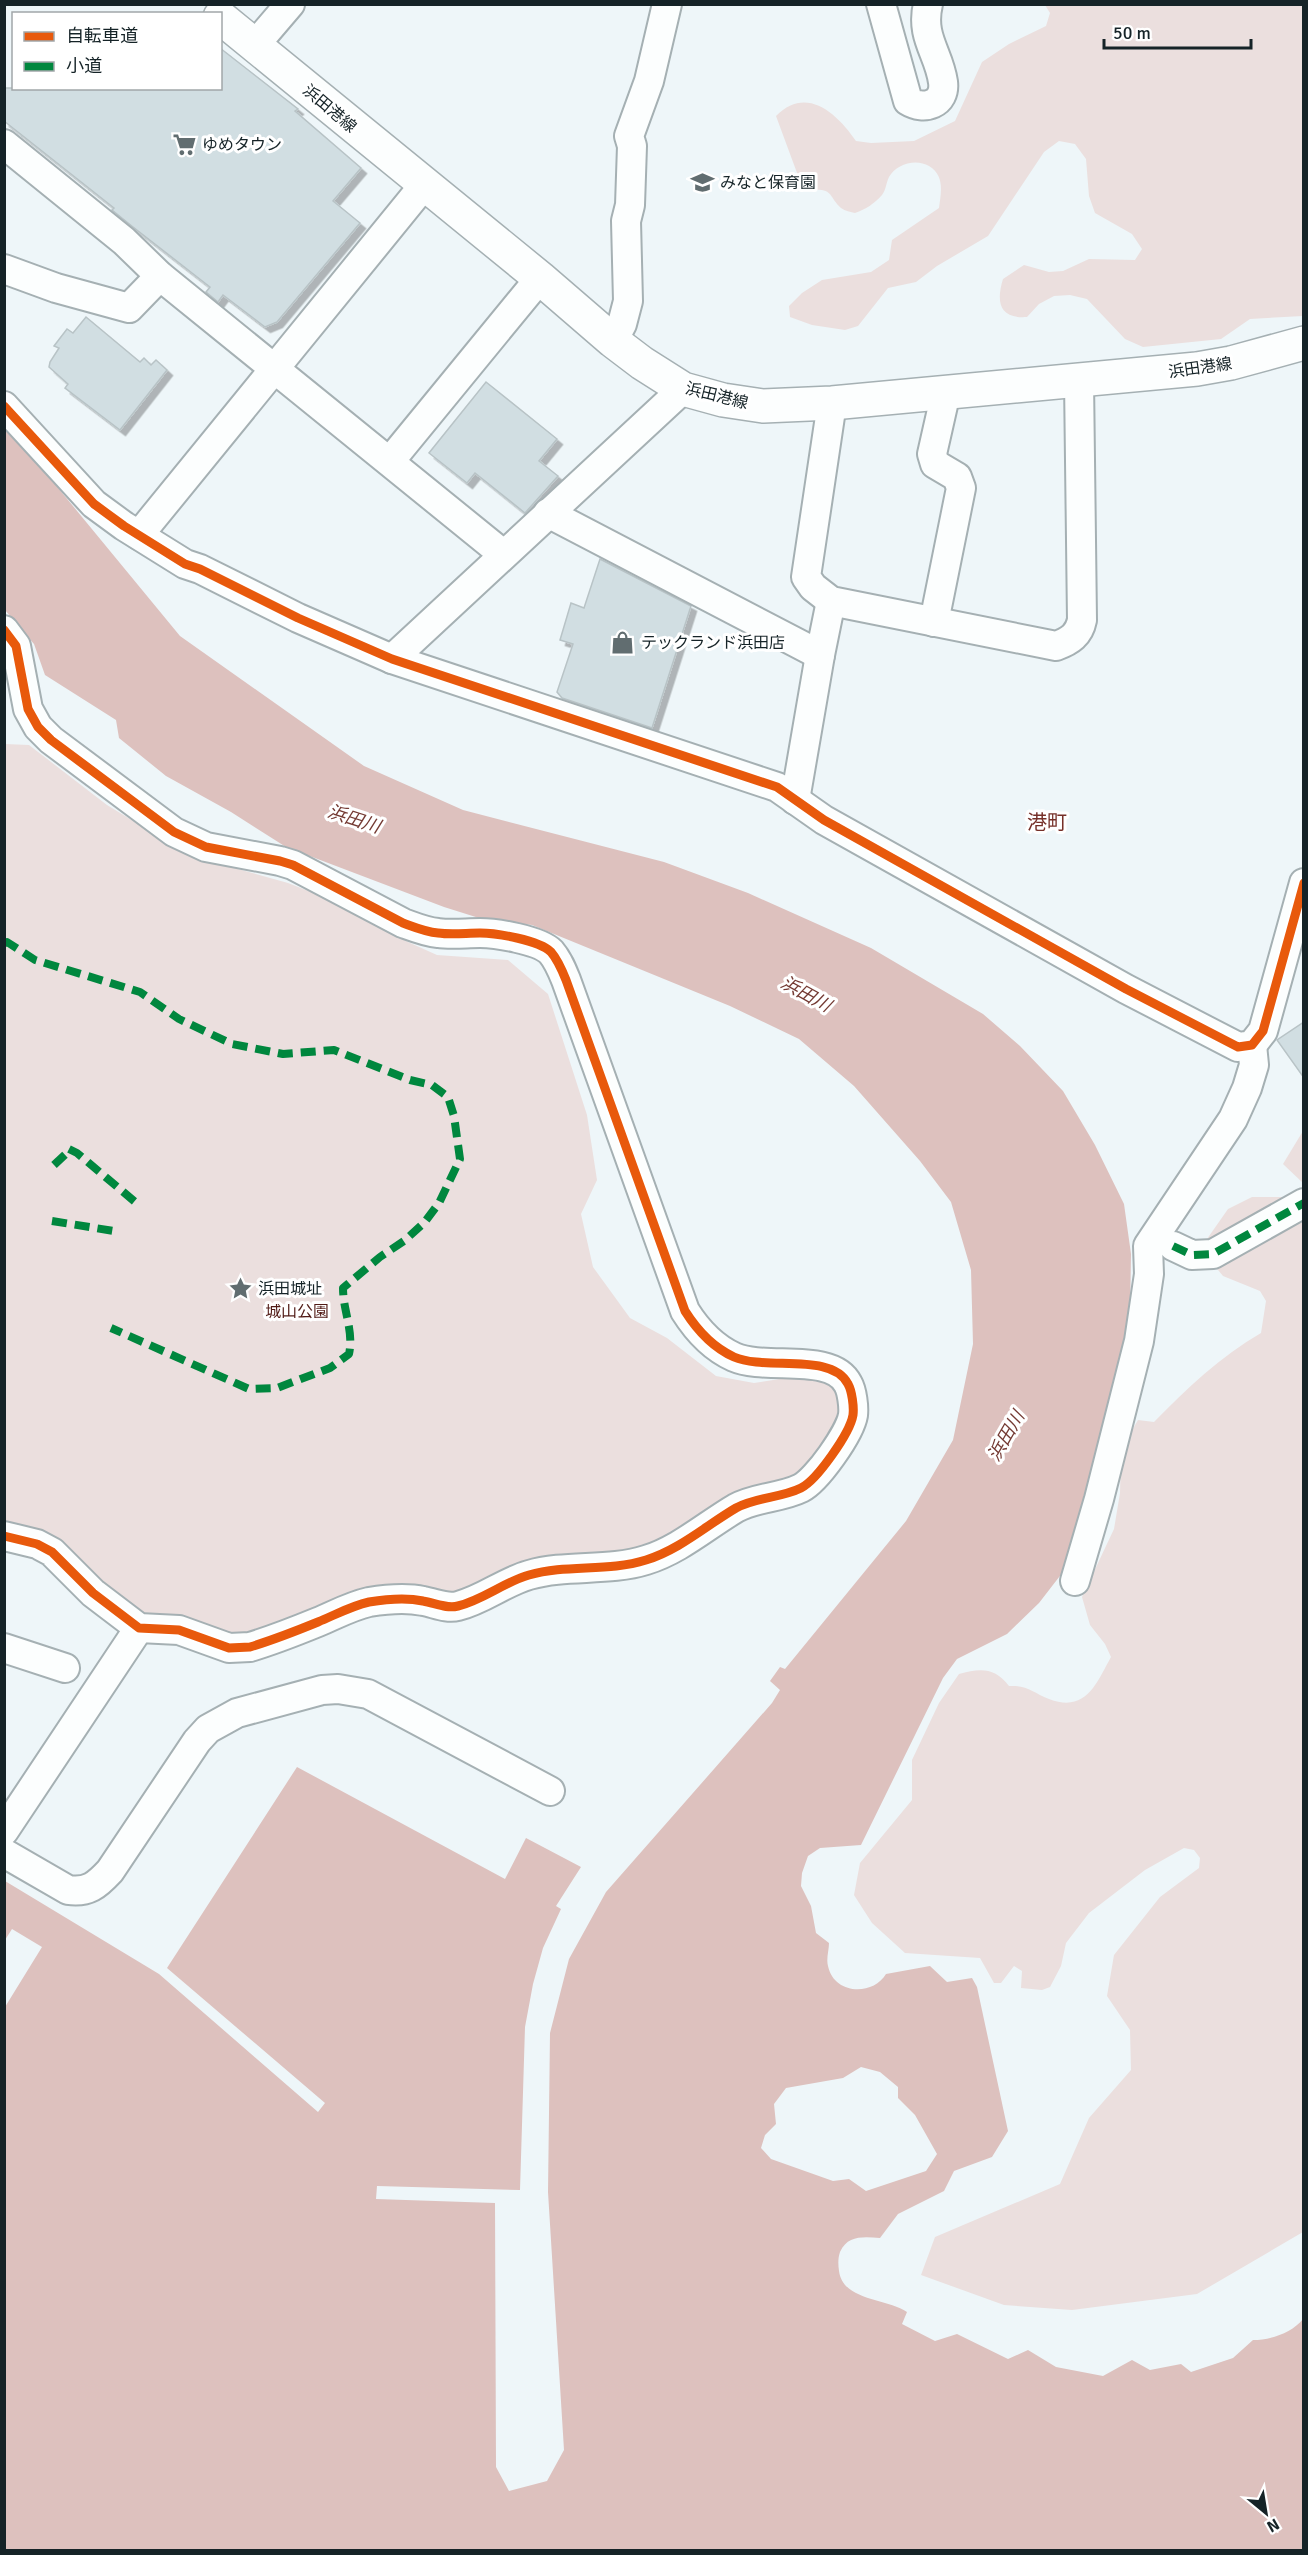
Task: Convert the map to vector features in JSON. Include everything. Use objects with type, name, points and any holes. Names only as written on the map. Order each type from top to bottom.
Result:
[{"type":"main road","name":"浜田港線","points":[[222,19],[540,278],[613,341],[642,363],[683,388],[723,400],[763,406],[832,403],[1231,363],[1304,344]]},
{"type":"street","points":[[255,45],[290,4]]},
{"type":"street","points":[[613,341],[622,324],[628,301],[626,221],[630,205],[632,146],[629,136],[649,81],[667,4]]},
{"type":"street","points":[[881,4],[908,101],[916,106],[926,107],[936,101],[942,92],[943,83],[927,37],[928,4]]},
{"type":"street","points":[[4,144],[124,241],[160,276],[503,554]]},
{"type":"street","points":[[139,534],[424,185]]},
{"type":"street","points":[[4,269],[56,288],[129,308],[160,276]]},
{"type":"street","points":[[390,462],[540,278]]},
{"type":"street","points":[[832,403],[806,577],[813,587],[831,601],[1056,646],[1073,638],[1080,629],[1082,542],[1079,380]]},
{"type":"street","points":[[392,659],[683,388]]},
{"type":"street","points":[[934,622],[961,488],[957,477],[935,464],[932,454],[946,392]]},
{"type":"street","points":[[4,406],[94,504],[124,526],[185,564],[200,569],[298,618],[392,659],[777,787],[824,820],[1126,989],[1238,1047],[1252,1045],[1263,1031],[1304,883]]},
{"type":"street","points":[[548,513],[820,654]]},
{"type":"street","points":[[795,800],[831,601]]},
{"type":"street","points":[[4,630],[11,637],[19,657],[16,712],[154,819],[189,840],[206,847],[280,861],[403,923],[419,928],[436,933],[481,933],[515,938],[538,944],[549,950],[558,962],[566,980],[685,1311],[697,1330],[734,1357],[757,1363],[815,1364],[830,1367],[841,1374],[848,1384],[853,1415],[845,1433],[812,1481],[802,1488],[739,1507],[670,1550],[645,1560],[619,1566],[556,1569],[529,1575],[458,1606],[444,1607],[423,1601],[395,1598],[367,1603],[250,1647],[229,1648],[179,1630],[139,1628],[93,1593],[52,1552],[37,1544],[4,1536]]},
{"type":"street","points":[[1075,1581],[1099,1499],[1139,1341],[1149,1274],[1148,1246],[1233,1119],[1247,1088],[1254,1065],[1252,1045]]},
{"type":"street","points":[[1173,1246],[1192,1255],[1212,1254],[1303,1204]]},
{"type":"street","points":[[4,1831],[139,1628]]},
{"type":"street","points":[[4,1648],[65,1668]]},
{"type":"street","points":[[4,1853],[68,1890],[79,1892],[89,1889],[100,1883],[110,1871],[197,1741],[208,1729],[237,1713],[322,1690],[338,1689],[368,1694],[550,1791]]},
{"type":"green space","points":[[1045,5],[1303,5],[1303,316],[1250,319],[1221,339],[1143,347],[1125,339],[1087,299],[1070,295],[1054,296],[1039,304],[1027,317],[1018,317],[1005,312],[1000,302],[1003,279],[1024,265],[1049,272],[1063,271],[1089,259],[1135,260],[1142,249],[1132,234],[1095,213],[1089,196],[1086,159],[1075,144],[1059,141],[1044,152],[988,236],[937,266],[916,282],[888,288],[858,326],[845,330],[812,325],[790,317],[789,306],[802,293],[822,280],[871,272],[889,260],[892,240],[939,208],[941,185],[938,175],[929,166],[918,163],[907,164],[892,172],[883,193],[873,204],[855,213],[844,210],[827,192],[810,190],[800,181],[776,116],[787,107],[798,103],[809,103],[820,106],[840,121],[856,141],[871,143],[914,141],[955,121],[982,62],[1009,44],[1046,26],[1050,13]]},
{"type":"green space","name":"城山公園","points":[[5,744],[29,745],[107,805],[191,856],[288,883],[334,901],[408,942],[437,955],[508,960],[548,994],[587,1115],[597,1180],[581,1214],[593,1267],[630,1318],[667,1338],[716,1376],[754,1383],[818,1373],[840,1393],[841,1411],[834,1429],[805,1471],[675,1536],[628,1552],[474,1592],[250,1639],[149,1619],[5,1527]]},
{"type":"green space","points":[[1303,1131],[1303,1183],[1283,1164]]},
{"type":"green space","points":[[1252,1197],[1282,1197],[1303,1209],[1303,2232],[1197,2294],[1072,2310],[1004,2305],[921,2275],[935,2237],[1060,2184],[1089,2118],[1131,2070],[1130,2030],[1107,1996],[1114,1955],[1160,1897],[1199,1868],[1200,1858],[1194,1850],[1184,1848],[1145,1870],[1089,1913],[1066,1943],[1061,1966],[1050,1987],[1042,1990],[1021,1988],[1022,1971],[1014,1966],[1001,1983],[994,1983],[980,1958],[905,1953],[872,1923],[854,1895],[860,1863],[912,1800],[912,1760],[939,1703],[959,1674],[980,1670],[993,1672],[1009,1686],[1026,1688],[1049,1699],[1062,1702],[1081,1699],[1095,1686],[1111,1657],[1105,1644],[1090,1625],[1082,1597],[1114,1529],[1120,1493],[1121,1449],[1138,1420],[1154,1422],[1205,1374],[1232,1352],[1261,1333],[1266,1301],[1260,1291],[1223,1276],[1209,1259],[1207,1239],[1228,1209]]},
{"type":"water","name":"浜田川","points":[[5,430],[54,483],[180,636],[364,766],[463,810],[664,862],[748,893],[871,948],[983,1014],[1020,1046],[1063,1091],[1095,1145],[1124,1204],[1131,1254],[1130,1315],[1073,1559],[1039,1603],[1007,1634],[957,1659],[943,1678],[861,1845],[820,1848],[808,1856],[802,1873],[801,1886],[811,1906],[816,1933],[829,1943],[827,1963],[832,1976],[838,1983],[854,1989],[864,1989],[880,1981],[886,1974],[930,1966],[947,1982],[972,1978],[977,1987],[1008,2131],[992,2157],[954,2171],[944,2191],[898,2214],[880,2238],[857,2238],[847,2242],[839,2254],[839,2271],[842,2281],[848,2288],[867,2298],[907,2312],[902,2324],[935,2341],[957,2334],[1008,2359],[1028,2350],[1056,2367],[1103,2376],[1132,2360],[1150,2370],[1181,2364],[1191,2372],[1233,2358],[1253,2340],[1280,2335],[1303,2319],[1303,2550],[5,2550],[5,2007],[42,1947],[12,1929],[5,1940],[5,1881],[159,1974],[318,2112],[325,2103],[167,1968],[297,1767],[505,1879],[526,1838],[581,1867],[556,1906],[561,1909],[543,1948],[533,1984],[525,2027],[520,2190],[377,2186],[376,2199],[495,2203],[496,2467],[509,2491],[547,2481],[564,2450],[548,2192],[550,2033],[569,1959],[606,1892],[772,1703],[780,1690],[770,1681],[780,1667],[785,1669],[906,1521],[953,1440],[973,1344],[971,1270],[951,1202],[920,1161],[854,1086],[799,1039],[730,1006],[532,925],[479,918],[444,907],[286,847],[231,812],[166,776],[119,738],[116,720],[45,675],[34,644],[5,610]],"holes":[[[861,2067],[880,2072],[898,2087],[898,2098],[915,2115],[937,2154],[926,2171],[866,2191],[849,2179],[833,2181],[771,2159],[761,2148],[765,2135],[776,2124],[774,2104],[786,2088],[843,2078]]]},
{"type":"building","name":"ゆめタウン","points":[[222,50],[298,109],[295,111],[361,168],[333,201],[360,223],[277,322],[265,327],[223,295],[218,302],[206,292],[210,287],[4,121],[4,88],[12,88],[12,90],[222,90]]},
{"type":"building","points":[[86,317],[140,362],[144,358],[151,365],[156,360],[167,370],[120,430],[65,388],[68,384],[49,367],[59,348],[54,346],[67,329],[73,333]]},
{"type":"building","points":[[486,382],[557,439],[539,461],[558,476],[525,513],[475,473],[467,483],[429,453]]},
{"type":"building","name":"テックランド浜田店","points":[[600,559],[691,606],[652,728],[562,698],[557,692],[573,644],[560,640],[571,603],[584,608]]},
{"type":"building","points":[[1304,1022],[1304,1078],[1277,1040]]},
{"type":"marked path","points":[[4,943],[7,942],[35,960],[140,992],[179,1019],[232,1044],[283,1054],[334,1050],[410,1080],[432,1085],[448,1097],[454,1116],[460,1159],[439,1203],[424,1223],[404,1241],[380,1257],[343,1288],[350,1337],[349,1354],[330,1368],[277,1388],[249,1389],[111,1328]]},
{"type":"marked path","points":[[69,1149],[77,1153],[140,1206]]},
{"type":"marked path","points":[[54,1165],[70,1150]]},
{"type":"marked path","points":[[1173,1246],[1192,1255],[1213,1254],[1304,1203]]},
{"type":"marked path","points":[[52,1221],[114,1231]]},
{"type":"cycle path","points":[[4,406],[94,504],[124,526],[185,564],[200,569],[298,618],[392,659],[777,787],[824,820],[1126,989],[1238,1047],[1252,1045],[1263,1031],[1304,883]]},
{"type":"cycle path","points":[[4,630],[16,646],[28,709],[38,727],[51,740],[174,832],[206,847],[293,865],[403,923],[420,929],[443,934],[496,934],[537,944],[551,952],[566,980],[685,1311],[706,1337],[734,1357],[763,1363],[813,1365],[828,1368],[840,1374],[848,1384],[853,1412],[846,1433],[824,1466],[808,1483],[785,1494],[744,1504],[658,1556],[632,1564],[558,1570],[529,1575],[476,1600],[454,1607],[410,1599],[369,1602],[250,1647],[229,1648],[179,1630],[139,1628],[93,1593],[52,1552],[37,1544],[4,1536]]},
{"type":"place","name":"ゆめタウン","points":[[184,144]]},
{"type":"place","name":"みなと保育園","points":[[702,182]]},
{"type":"place","name":"テックランド浜田店","points":[[623,642]]},
{"type":"place","name":"浜田城址","points":[[240,1288]]},
{"type":"district","name":"港町","points":[[1047,822]]}]
